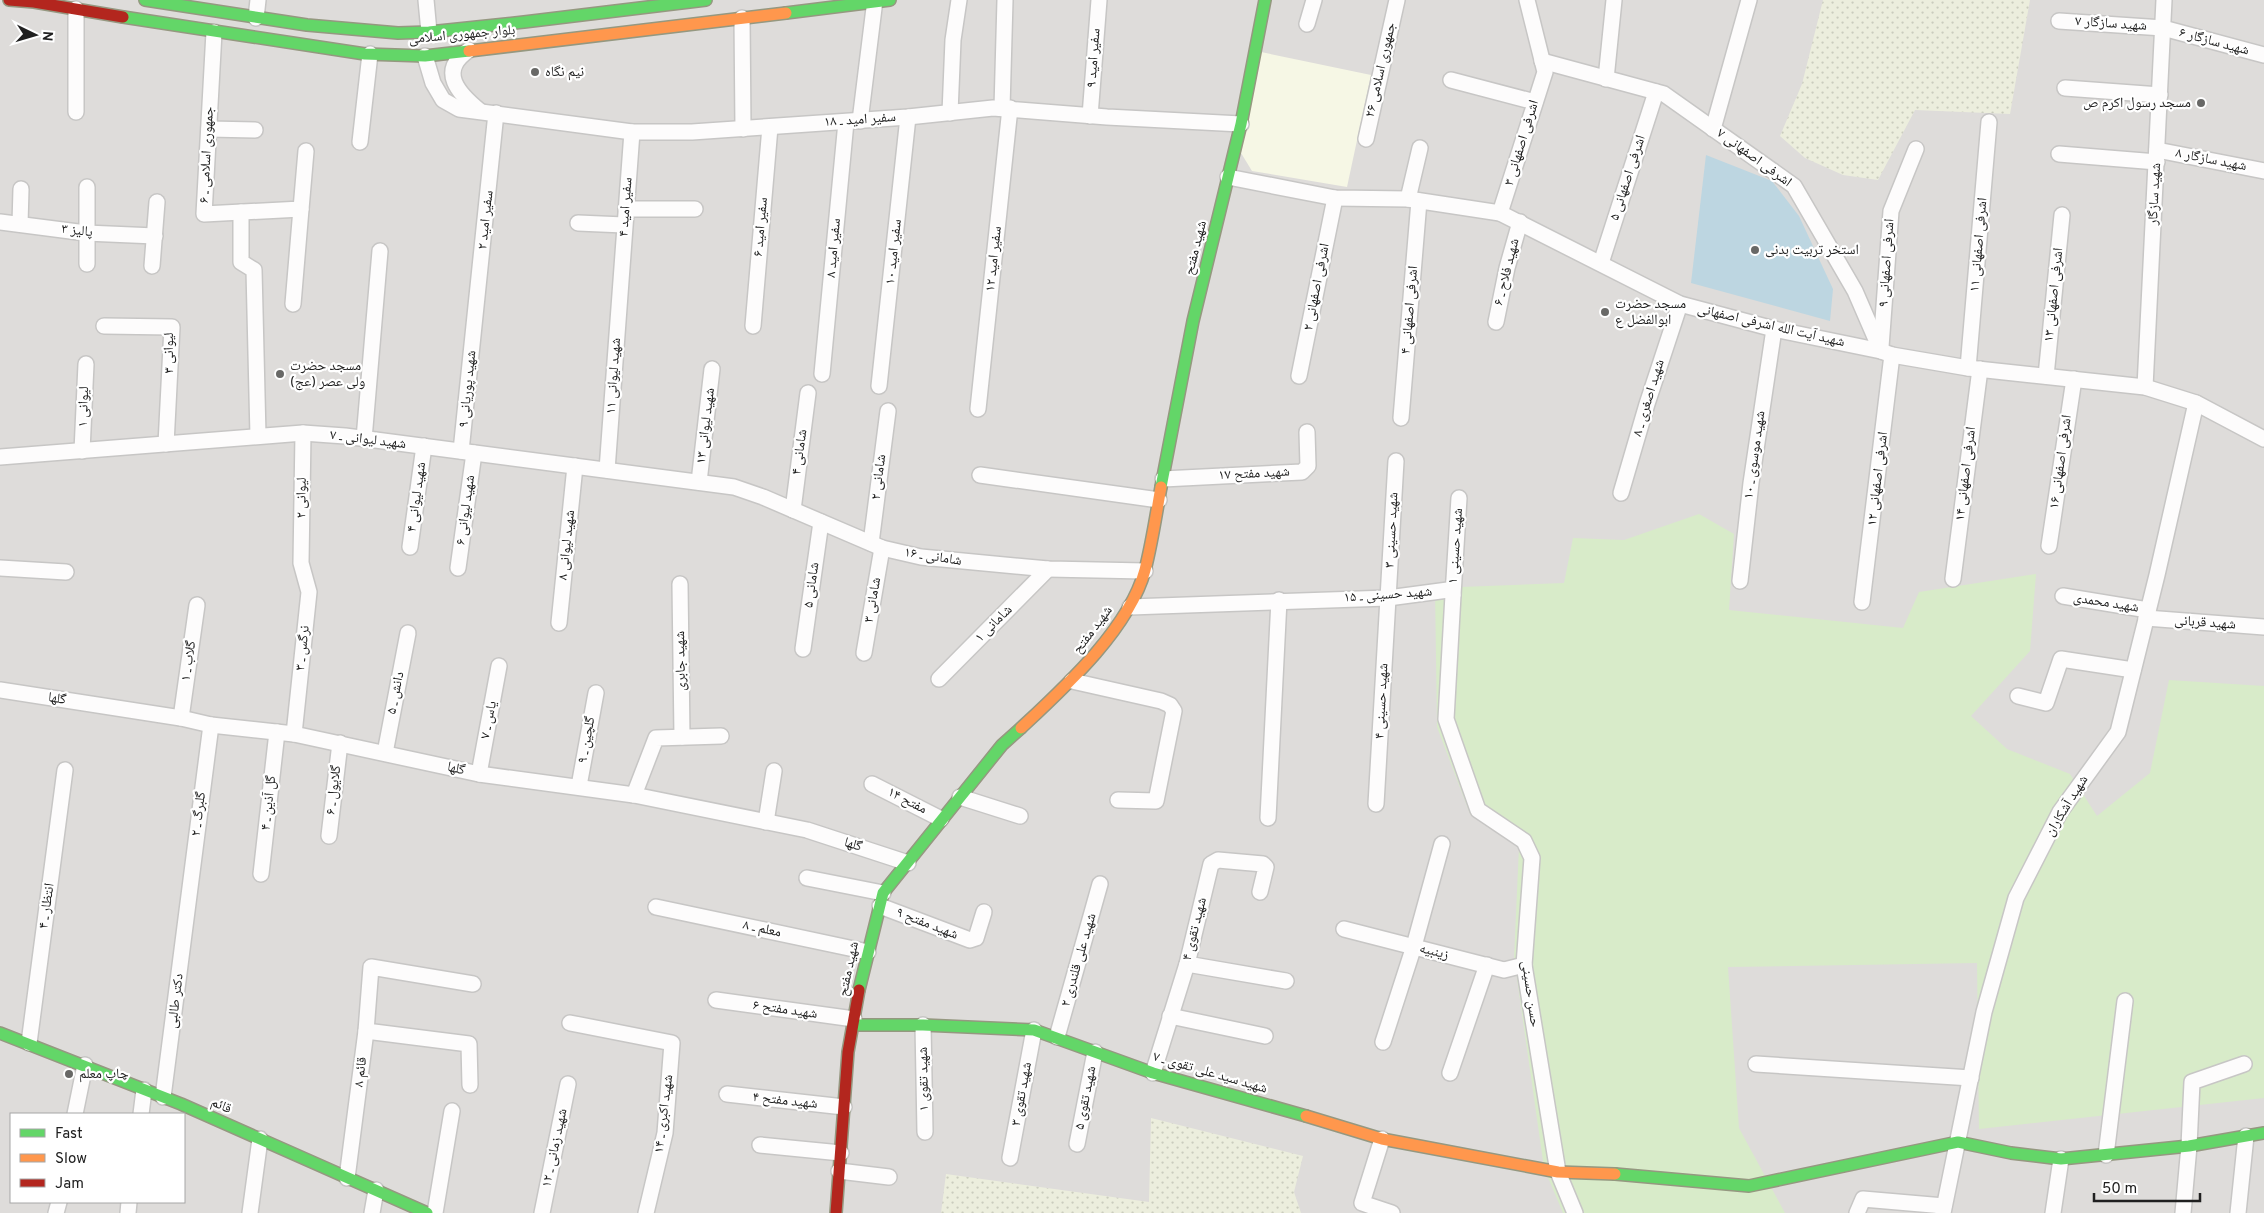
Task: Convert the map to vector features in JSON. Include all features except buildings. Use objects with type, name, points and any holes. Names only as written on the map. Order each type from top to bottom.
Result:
[{"type":"street","name":"بلوار جمهوری اسلامی","points":[[8,0],[370,54],[424,56],[880,1]]},
{"type":"street","name":"بلوار جمهوری اسلامی","points":[[145,0],[162,1],[256,18],[354,30],[398,33],[428,32],[524,22],[646,3],[706,0]]},
{"type":"street","points":[[256,18],[258,0]]},
{"type":"street","points":[[426,0],[428,32]]},
{"type":"street","points":[[950,113],[952,51],[959,0]]},
{"type":"street","name":"سفیر امید ۱۲","points":[[978,409],[1006,108],[1005,0]]},
{"type":"street","name":"سفیر امید ۹","points":[[1090,116],[1099,0]]},
{"type":"street","name":"شهید مفتح","points":[[836,1213],[848,1052],[868,952],[881,900],[941,819],[1002,745],[1072,681],[1130,606],[1145,571],[1193,321],[1241,124],[1265,0]]},
{"type":"street","points":[[1307,24],[1314,0]]},
{"type":"street","name":"جمهوری اسلامی ۲۶","points":[[1366,139],[1397,0]]},
{"type":"street","points":[[1527,0],[1543,66]]},
{"type":"street","points":[[1606,79],[1614,0]]},
{"type":"street","points":[[1713,129],[1749,0]]},
{"type":"street","name":"شهید سازگار","points":[[2145,388],[2164,0]]},
{"type":"street","name":"سفیر امید ۸","points":[[822,374],[853,121],[880,1]]},
{"type":"street","points":[[76,10],[76,112]]},
{"type":"street","points":[[742,18],[742,129]]},
{"type":"street","name":"شهید سازگار ۷","points":[[2059,21],[2163,28]]},
{"type":"street","points":[[524,22],[524,45]]},
{"type":"street","name":"شهید سازگار ۶","points":[[2163,28],[2264,56]]},
{"type":"street","name":"جمهوری اسلامی ـ ۶","points":[[214,32],[204,214],[300,209]]},
{"type":"street","points":[[470,50],[456,61],[454,73],[455,86],[462,97],[480,111]]},
{"type":"street","points":[[360,142],[370,54]]},
{"type":"street","name":"سفیر امید ـ ۱۸","points":[[424,56],[433,83],[442,100],[459,109],[632,132],[692,132],[742,129],[1006,108],[1090,116],[1241,124]]},
{"type":"street","name":"اشرفی اصفهانی ۷","points":[[1543,66],[1606,79],[1664,94],[1794,186],[1856,291],[1886,353]]},
{"type":"street","name":"اشرفی اصفهانی ۳","points":[[1500,214],[1535,102],[1543,66]]},
{"type":"street","points":[[1452,80],[1535,102]]},
{"type":"street","points":[[2065,88],[2160,96]]},
{"type":"street","name":"اشرفی اصفهانی ۵","points":[[1601,263],[1656,92]]},
{"type":"street","name":"سفیر امید ۲","points":[[475,326],[496,113]]},
{"type":"street","name":"سفیر امید ۱۰","points":[[879,386],[908,117]]},
{"type":"street","name":"اشرفی اصفهانی ۱۱","points":[[1974,369],[1989,122]]},
{"type":"street","name":"سفیر امید ۶","points":[[753,326],[770,127]]},
{"type":"street","points":[[208,129],[255,130]]},
{"type":"street","name":"سفیر امید ۴","points":[[620,283],[632,132]]},
{"type":"street","name":"اشرفی اصفهانی ۴","points":[[1401,418],[1414,200],[1420,148]]},
{"type":"street","name":"اشرفی اصفهانی ۹","points":[[1886,353],[1891,211],[1916,149]]},
{"type":"street","points":[[293,304],[306,151]]},
{"type":"street","name":"شهید سازگار ۸","points":[[2059,154],[2157,156],[2264,171]]},
{"type":"street","name":"شهید آیت الله اشرفی اصفهانی","points":[[1228,177],[1335,198],[1414,200],[1500,214],[1520,222],[1680,304],[1774,329],[1886,353],[1974,369],[2145,388],[2196,403],[2264,440]]},
{"type":"street","points":[[87,187],[87,264]]},
{"type":"street","points":[[20,224],[21,189]]},
{"type":"street","name":"اشرفی اصفهانی ۲","points":[[1299,376],[1335,198]]},
{"type":"street","points":[[152,266],[157,202]]},
{"type":"street","points":[[626,209],[695,209]]},
{"type":"street","points":[[241,212],[241,262],[254,270],[258,436]]},
{"type":"street","name":"اشرفی اصفهانی ۱۳","points":[[2046,376],[2062,215]]},
{"type":"street","name":"پالیز ۳","points":[[0,222],[86,234],[154,236]]},
{"type":"street","name":"شهید فلاح ـ ۶","points":[[1496,322],[1507,268],[1520,222]]},
{"type":"street","points":[[578,223],[624,225]]},
{"type":"street","points":[[364,439],[380,251]]},
{"type":"street","name":"شهید لیوانی ۱۱","points":[[607,470],[620,283]]},
{"type":"street","name":"شهید اصغری ـ ۸","points":[[1621,493],[1647,404],[1680,304]]},
{"type":"street","name":"لیوانی ۳","points":[[104,326],[172,327],[166,444]]},
{"type":"street","name":"شهید پوریانی ۹","points":[[468,452],[475,326]]},
{"type":"street","name":"شهید موسوی ـ ۱۰","points":[[1740,580],[1750,483],[1774,329]]},
{"type":"street","name":"اشرفی اصفهانی ۱۲","points":[[1862,602],[1886,353]]},
{"type":"street","name":"لیوانی ۱","points":[[82,451],[86,364]]},
{"type":"street","name":"شهید لیوانی ۱۳","points":[[699,482],[712,369]]},
{"type":"street","name":"اشرفی اصفهانی ۱۴","points":[[1952,579],[1974,369]]},
{"type":"street","name":"اشرفی اصفهانی ۱۶","points":[[2049,546],[2074,379]]},
{"type":"street","name":"شامانی ۴","points":[[792,510],[808,393]]},
{"type":"street","name":"شهید آشکاران","points":[[1944,1210],[1984,1012],[2016,898],[2060,812],[2118,732],[2196,403]]},
{"type":"street","name":"شامانی ۲","points":[[877,545],[888,412]]},
{"type":"street","name":"شهید مفتح ۱۷","points":[[1164,479],[1302,472],[1308,466],[1307,432]]},
{"type":"street","name":"شهید لیوانی ـ ۷","points":[[0,457],[303,433],[424,446],[734,486]]},
{"type":"street","name":"لیوانی ۲","points":[[301,563],[303,433]]},
{"type":"street","name":"شهید لیوانی ۴","points":[[410,547],[424,446]]},
{"type":"street","name":"شهید لیوانی ۶","points":[[458,568],[468,452]]},
{"type":"street","name":"شهید حسینی ۳","points":[[1388,598],[1396,461]]},
{"type":"street","name":"شهید لیوانی ۸","points":[[559,623],[575,466]]},
{"type":"street","points":[[980,475],[1159,500]]},
{"type":"street","name":"شامانی ـ ۱۶","points":[[734,486],[877,545],[921,557],[1048,569],[1145,571]]},
{"type":"street","name":"شهید حسینی ۱","points":[[1453,595],[1459,498]]},
{"type":"street","name":"شامانی ۵","points":[[803,649],[821,522]]},
{"type":"street","name":"شامانی ۳","points":[[864,653],[877,545]]},
{"type":"street","name":"نرگس ـ ۳","points":[[294,734],[309,592],[301,563]]},
{"type":"street","points":[[0,568],[66,572]]},
{"type":"street","name":"شامانی ۱","points":[[939,678],[1048,569]]},
{"type":"street","name":"شهید جابری","points":[[680,584],[682,737]]},
{"type":"street","name":"شهید حسینی ـ ۱۵","points":[[1130,606],[1388,598],[1448,590],[1453,595],[1446,719],[1478,810]]},
{"type":"street","name":"شهید محمدی","points":[[2063,596],[2147,614]]},
{"type":"street","name":"شهید حسینی ۴","points":[[1376,804],[1388,598]]},
{"type":"street","points":[[1268,818],[1279,600]]},
{"type":"street","name":"گلاب ـ ۱","points":[[181,718],[196,605]]},
{"type":"street","name":"شهید قربانی","points":[[2147,614],[2264,627]]},
{"type":"street","name":"دانش ـ ۵","points":[[385,753],[408,633]]},
{"type":"street","points":[[2018,696],[2046,703],[2061,659],[2133,670]]},
{"type":"street","name":"یاس ـ ۷","points":[[479,774],[499,666]]},
{"type":"street","points":[[1072,681],[1161,701],[1170,705],[1174,711],[1156,801],[1118,800]]},
{"type":"street","name":"گلها","points":[[0,690],[181,718],[211,725],[294,734],[479,774],[579,786],[634,795],[807,830],[908,863]]},
{"type":"street","name":"گلچین ـ ۹","points":[[579,786],[596,693]]},
{"type":"street","name":"گلبرگ ـ ۲","points":[[188,904],[211,725]]},
{"type":"street","name":"گل آذین ـ ۴","points":[[261,874],[277,732]]},
{"type":"street","points":[[634,795],[656,738],[721,736]]},
{"type":"street","name":"گلایول ـ ۶","points":[[328,836],[340,743]]},
{"type":"street","name":"انتظار ـ ۴","points":[[29,1043],[65,770]]},
{"type":"street","points":[[766,822],[774,771]]},
{"type":"street","name":"مفتح ۱۴","points":[[872,784],[941,819]]},
{"type":"street","points":[[960,797],[1020,816]]},
{"type":"street","name":"حسن حسینی","points":[[1478,810],[1524,841],[1532,858],[1524,965],[1558,1172],[1575,1213]]},
{"type":"street","points":[[1382,1042],[1414,946],[1442,844]]},
{"type":"street","name":"شهید تقوی ۴","points":[[1153,1073],[1186,964],[1213,862],[1218,860],[1264,864],[1266,867],[1260,892]]},
{"type":"street","points":[[807,878],[881,900]]},
{"type":"street","name":"شهید علی قلندری ۲","points":[[1057,1037],[1100,884]]},
{"type":"street","name":"شهید مفتح ۹","points":[[881,900],[970,940],[976,938],[984,912]]},
{"type":"street","name":"دکتر طالبی","points":[[164,1097],[188,904]]},
{"type":"street","name":"معلم ـ ۸","points":[[656,907],[868,952]]},
{"type":"street","name":"زینبیه","points":[[1344,928],[1504,970],[1524,965]]},
{"type":"street","points":[[1186,964],[1286,980]]},
{"type":"street","points":[[1450,1072],[1487,965]]},
{"type":"street","name":"قائم ۸","points":[[347,1178],[366,1030],[371,967],[474,984]]},
{"type":"street","name":"شهید مفتح ۶","points":[[716,1000],[854,1022]]},
{"type":"street","points":[[2106,1155],[2125,1001]]},
{"type":"street","points":[[1170,1016],[1265,1036]]},
{"type":"street","name":"شهید اکبری ـ ۱۴","points":[[570,1022],[672,1043],[665,1133],[646,1213]]},
{"type":"street","name":"شهید سید علی تقوی ـ ۷","points":[[854,1022],[1034,1030],[1153,1073],[1382,1139],[1558,1172],[1598,1172],[1749,1186],[1958,1142]]},
{"type":"street","name":"شهید تقوی ۱","points":[[923,1025],[925,1132]]},
{"type":"street","points":[[366,1030],[469,1044],[470,1085]]},
{"type":"street","name":"شهید تقوی ۳","points":[[1010,1158],[1034,1030]]},
{"type":"street","name":"قائم","points":[[0,1033],[164,1097],[428,1213]]},
{"type":"street","name":"شهید تقوی ۵","points":[[1077,1144],[1095,1052]]},
{"type":"street","points":[[1756,1064],[1970,1078]]},
{"type":"street","points":[[2182,1213],[2189,1146],[2192,1082],[2244,1064]]},
{"type":"street","points":[[75,1113],[85,1065]]},
{"type":"street","name":"شهید زمانی ـ ۱۲","points":[[542,1213],[568,1084]]},
{"type":"street","points":[[141,1113],[144,1090]]},
{"type":"street","name":"شهید مفتح ۴","points":[[727,1094],[844,1107]]},
{"type":"street","points":[[435,1213],[452,1111]]},
{"type":"street","points":[[1958,1142],[2011,1153],[2061,1159],[2189,1146],[2264,1133]]},
{"type":"street","points":[[2238,1213],[2246,1136]]},
{"type":"street","points":[[250,1213],[260,1139]]},
{"type":"street","points":[[1382,1139],[1362,1203],[1392,1213]]},
{"type":"street","points":[[760,1145],[841,1153]]},
{"type":"street","points":[[2053,1213],[2061,1159]]},
{"type":"street","points":[[839,1171],[889,1177]]},
{"type":"street","points":[[372,1213],[376,1190]]},
{"type":"street","points":[[1857,1213],[1863,1199],[1944,1210]]},
{"type":"shaded area","points":[[0,0],[2264,0],[2264,1213],[0,1213]]},
{"type":"shaded area","points":[[1823,0],[2030,0],[2010,114],[1915,110],[1878,180],[1843,175],[1805,158],[1780,136],[1802,84]]},
{"type":"shaded area","points":[[1261,52],[1371,75],[1347,187],[1252,171],[1241,153]]},
{"type":"shaded area","points":[[1151,1118],[1303,1156],[1294,1192],[1301,1213],[941,1213],[946,1174],[1149,1202]]},
{"type":"green space","points":[[1699,514],[1734,534],[1729,610],[1903,628],[1919,592],[2036,574],[2030,651],[1971,716],[2007,749],[2070,774],[2097,816],[2150,773],[2169,680],[2264,686],[2264,1098],[1979,1129],[1977,963],[1728,967],[1739,1128],[1785,1213],[1563,1213],[1544,1168],[1514,958],[1519,847],[1470,814],[1437,727],[1435,588],[1564,583],[1573,538],[1624,540]]},
{"type":"water","name":"استخر تربیت بدنی","points":[[1706,155],[1772,181],[1799,216],[1833,289],[1830,321],[1691,283]]},
{"type":"traffic: fast","points":[[145,0],[307,25],[398,33],[429,32],[524,22],[706,0]]},
{"type":"traffic: fast","points":[[786,13],[890,0]]},
{"type":"traffic: fast","points":[[1161,487],[1193,321],[1241,124],[1265,0]]},
{"type":"traffic: fast","points":[[123,17],[365,54],[425,56],[469,51]]},
{"type":"traffic: fast","points":[[859,990],[883,893],[1002,745],[1021,728]]},
{"type":"traffic: fast","points":[[853,1025],[923,1025],[1034,1030],[1153,1073],[1306,1116]]},
{"type":"traffic: fast","points":[[0,1033],[181,1104],[427,1213]]},
{"type":"traffic: fast","points":[[1615,1174],[1749,1186],[1958,1142],[2011,1153],[2061,1159],[2189,1146],[2264,1133]]},
{"type":"traffic: slow","points":[[469,51],[786,13]]},
{"type":"traffic: slow","points":[[1021,728],[1094,656],[1125,614],[1137,592],[1145,570],[1161,487]]},
{"type":"traffic: slow","points":[[1306,1116],[1382,1139],[1558,1172],[1615,1174]]},
{"type":"traffic: jam","points":[[9,0],[34,2],[123,17]]},
{"type":"traffic: jam","points":[[836,1213],[848,1052],[859,990]]},
{"type":"place","name":"نیم نگاه","points":[[535,72]]},
{"type":"place","name":"مسجد رسول اکرم ص","points":[[2201,103]]},
{"type":"place","name":"استخر تربیت بدنی","points":[[1755,250]]},
{"type":"place","name":"مسجد حضرت ابوالفضل ع","points":[[1605,312]]},
{"type":"place","name":"مسجد حضرت ولی عصر (عج)","points":[[280,374]]},
{"type":"place","name":"چاپ معلم","points":[[69,1074]]}]
